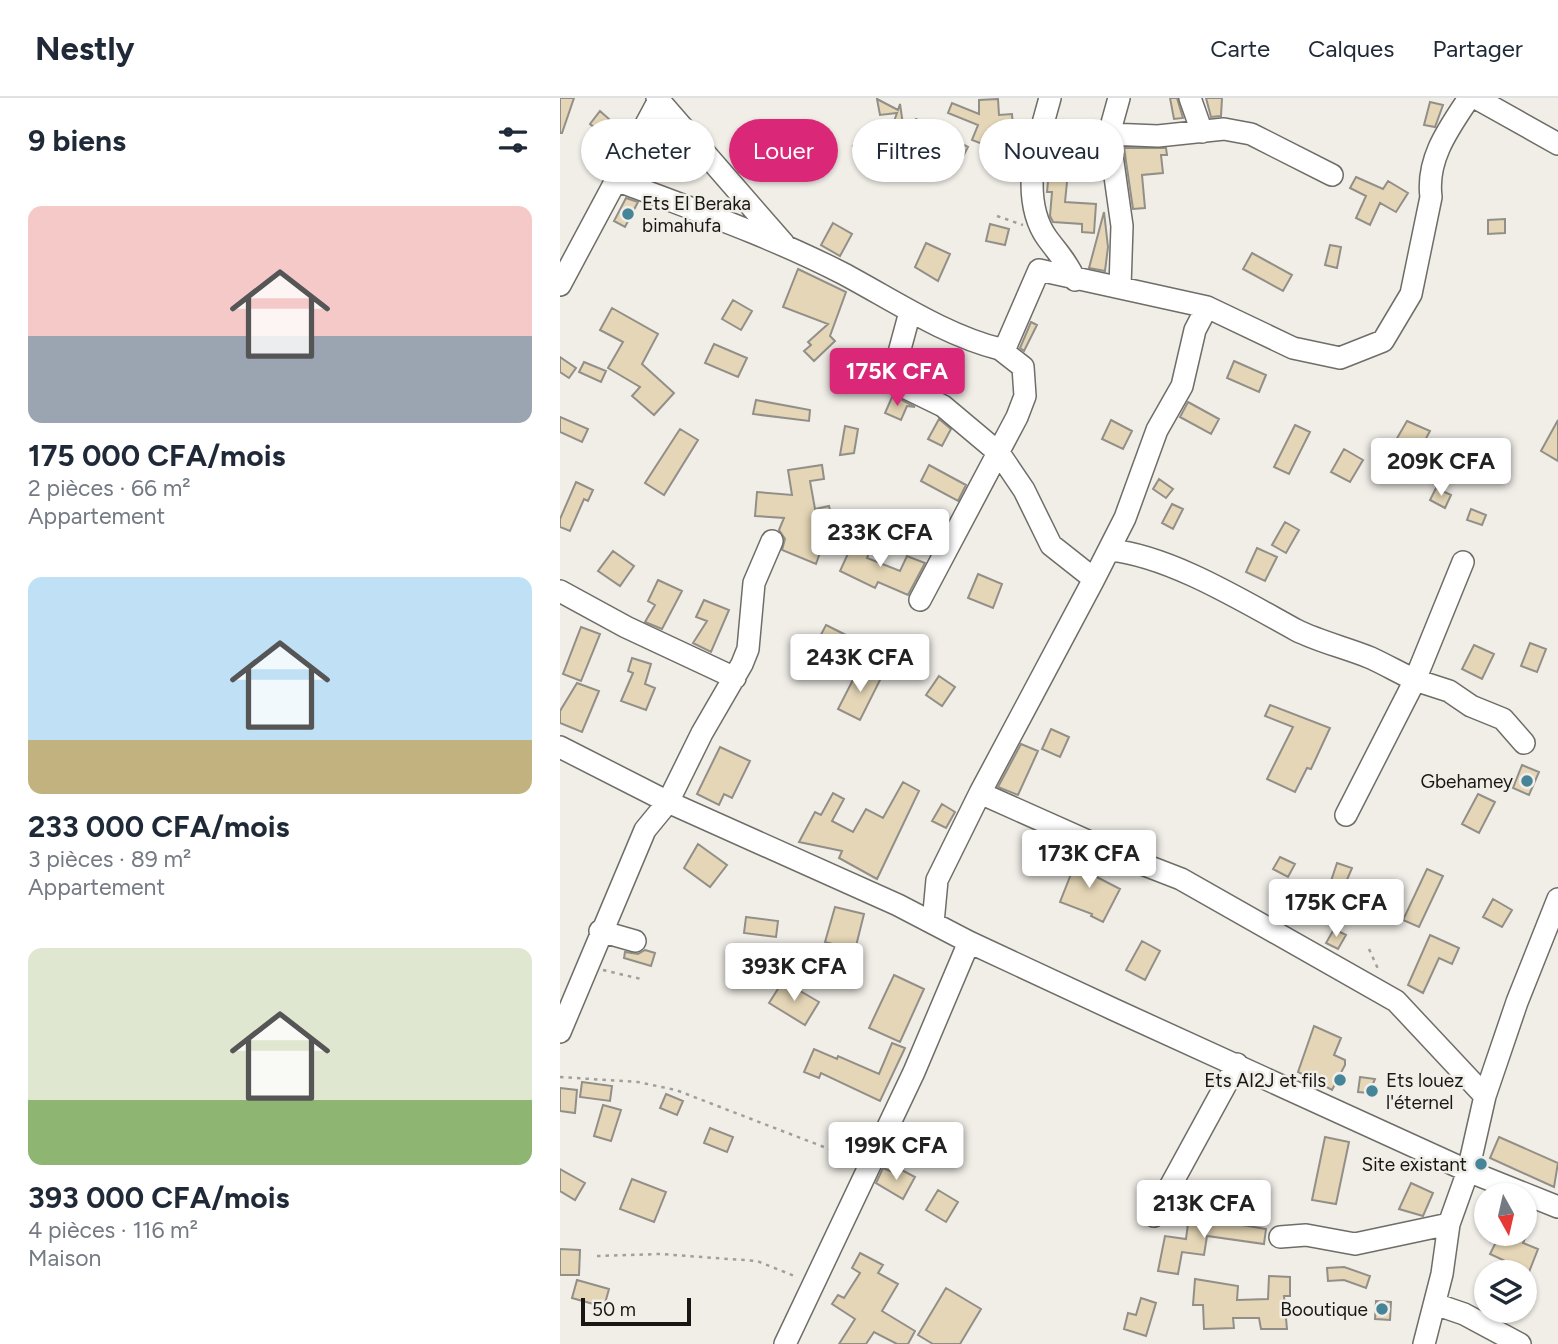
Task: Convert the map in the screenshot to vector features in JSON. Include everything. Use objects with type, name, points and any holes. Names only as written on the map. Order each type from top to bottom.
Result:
[{"type":"street","points":[[1044,119],[1050,98]]},
{"type":"street","points":[[1113,119],[1119,98]]},
{"type":"street","points":[[1190,98],[1202,132]]},
{"type":"street","points":[[1000,349],[1006,346],[1039,270],[1207,307],[1293,348],[1340,358],[1383,341],[1411,294],[1430,197],[1429,184],[1439,144],[1469,98]]},
{"type":"street","points":[[1476,98],[1558,144]]},
{"type":"street","points":[[648,119],[658,99],[789,249]]},
{"type":"street","points":[[1124,135],[1158,136],[1224,129],[1251,134],[1332,175]]},
{"type":"street","points":[[560,285],[615,182]]},
{"type":"street","points":[[621,182],[789,249],[841,273],[910,312],[1000,349],[1023,367],[1025,396],[999,453],[920,600]]},
{"type":"street","points":[[1032,182],[1039,224],[1067,261],[1075,280]]},
{"type":"street","points":[[1116,182],[1122,226],[1120,287]]},
{"type":"street","points":[[933,923],[937,880],[979,793],[1110,550],[1157,430],[1182,386],[1195,330],[1207,307]]},
{"type":"street","points":[[910,312],[894,371],[904,387],[943,406],[999,453],[1024,490],[1051,545],[1094,579]]},
{"type":"street","points":[[560,1032],[600,931],[645,830],[668,802],[748,649],[754,583],[772,541]]},
{"type":"street","points":[[1110,550],[1133,552],[1168,566],[1251,603],[1298,631],[1371,659],[1415,680],[1450,691],[1471,706],[1503,719],[1524,743]]},
{"type":"street","points":[[1346,815],[1415,680],[1463,562]]},
{"type":"street","points":[[560,591],[626,627],[735,678]]},
{"type":"street","points":[[560,747],[668,802],[970,942],[1468,1171],[1558,1208]]},
{"type":"street","points":[[979,793],[1119,855],[1181,879],[1396,1002],[1485,1096]]},
{"type":"street","points":[[1424,1344],[1435,1304],[1449,1224],[1468,1171],[1485,1096],[1517,1002],[1558,899]]},
{"type":"street","points":[[600,931],[635,941]]},
{"type":"street","points":[[785,1344],[868,1164],[914,1072],[970,942]]},
{"type":"street","points":[[1154,1216],[1237,1064]]},
{"type":"street","points":[[1280,1237],[1306,1234],[1355,1244],[1449,1224]]},
{"type":"street","points":[[1435,1304],[1464,1314],[1520,1344]]},
{"type":"path","points":[[996,216],[1020,226],[1039,224]]},
{"type":"path","points":[[587,966],[642,979]]},
{"type":"path","points":[[560,1077],[638,1082],[676,1090],[868,1164]]},
{"type":"path","points":[[597,1256],[660,1254],[757,1261],[814,1283]]},
{"type":"building","points":[[560,98],[574,98],[562,133],[560,133]]},
{"type":"building","points":[[1170,98],[1177,98],[1183,118],[1174,119]]},
{"type":"building","points":[[1206,98],[1222,98],[1221,116],[1211,117]]},
{"type":"building","points":[[877,99],[898,110],[900,104],[902,119],[895,119],[897,113],[880,115]]},
{"type":"building","points":[[998,99],[999,115],[1012,114],[1012,119],[979,119],[979,143],[972,140],[978,125],[948,113],[952,103],[979,114],[979,100]]},
{"type":"building","points":[[1430,102],[1443,105],[1435,127],[1424,125]]},
{"type":"building","points":[[600,111],[609,119],[594,119]]},
{"type":"building","points":[[1124,148],[1166,148],[1167,155],[1161,155],[1163,173],[1142,175],[1145,208],[1133,209]]},
{"type":"building","points":[[1356,177],[1383,189],[1388,181],[1408,193],[1396,212],[1380,203],[1370,225],[1356,218],[1366,196],[1350,188]]},
{"type":"building","points":[[1048,182],[1067,182],[1065,202],[1096,204],[1094,233],[1082,232],[1082,224],[1053,222],[1050,216],[1052,192],[1047,192]]},
{"type":"building","points":[[626,198],[638,202],[625,227],[614,221]]},
{"type":"building","points":[[1104,212],[1108,247],[1105,271],[1089,268]]},
{"type":"building","points":[[1505,219],[1505,233],[1488,234],[1488,220]]},
{"type":"building","points":[[833,223],[852,234],[840,256],[821,245]]},
{"type":"building","points":[[990,224],[1009,229],[1005,245],[986,241]]},
{"type":"building","points":[[926,243],[950,254],[938,281],[915,267]]},
{"type":"building","points":[[1330,245],[1341,247],[1337,268],[1325,265]]},
{"type":"building","points":[[1252,253],[1292,275],[1283,291],[1243,269]]},
{"type":"building","points":[[798,269],[846,292],[830,336],[835,341],[814,361],[804,351],[811,345],[808,342],[828,324],[783,307]]},
{"type":"building","points":[[733,300],[752,311],[741,330],[722,319]]},
{"type":"building","points":[[612,308],[658,334],[642,364],[674,393],[654,415],[632,396],[640,387],[608,368],[623,342],[600,330]]},
{"type":"building","points":[[1031,322],[1037,325],[1024,351],[1020,348]]},
{"type":"building","points":[[714,344],[747,358],[738,377],[705,363]]},
{"type":"building","points":[[560,357],[576,368],[569,378],[560,372]]},
{"type":"building","points":[[1234,361],[1266,375],[1259,392],[1227,378]]},
{"type":"building","points":[[584,362],[606,371],[601,382],[579,372]]},
{"type":"building","points":[[893,395],[915,407],[907,406],[901,420],[885,413]]},
{"type":"building","points":[[756,400],[810,410],[809,421],[753,414]]},
{"type":"building","points":[[1188,402],[1219,419],[1211,434],[1180,417]]},
{"type":"building","points":[[560,417],[588,429],[582,442],[560,432]]},
{"type":"building","points":[[939,419],[951,429],[942,446],[928,439]]},
{"type":"building","points":[[1111,420],[1132,431],[1123,449],[1102,439]]},
{"type":"building","points":[[1558,420],[1558,461],[1541,451]]},
{"type":"building","points":[[1407,421],[1430,431],[1402,483],[1378,471]]},
{"type":"building","points":[[1295,425],[1310,432],[1289,474],[1274,467]]},
{"type":"building","points":[[845,426],[858,429],[854,453],[840,455]]},
{"type":"building","points":[[680,429],[698,440],[664,495],[645,483]]},
{"type":"building","points":[[1344,449],[1363,460],[1350,482],[1331,472]]},
{"type":"building","points":[[822,465],[824,479],[810,481],[815,509],[829,506],[833,523],[830,524],[816,564],[782,550],[785,539],[779,530],[784,518],[755,516],[757,492],[792,495],[788,470]]},
{"type":"building","points":[[929,465],[966,485],[958,501],[921,481]]},
{"type":"building","points":[[1159,479],[1173,489],[1166,498],[1153,489]]},
{"type":"building","points":[[576,482],[593,490],[588,501],[584,499],[570,531],[560,527],[560,519]]},
{"type":"building","points":[[1436,488],[1451,495],[1445,508],[1430,500]]},
{"type":"building","points":[[1172,504],[1183,509],[1173,529],[1162,523]]},
{"type":"building","points":[[1471,509],[1486,515],[1482,525],[1467,520]]},
{"type":"building","points":[[1285,522],[1299,530],[1286,553],[1272,545]]},
{"type":"building","points":[[856,536],[873,544],[867,558],[900,571],[907,556],[925,563],[908,595],[878,582],[875,588],[840,571]]},
{"type":"building","points":[[1257,548],[1277,557],[1265,581],[1246,572]]},
{"type":"building","points":[[613,551],[634,566],[620,586],[598,571]]},
{"type":"building","points":[[978,574],[1002,584],[993,608],[968,598]]},
{"type":"building","points":[[658,580],[682,591],[662,629],[645,622],[655,605],[648,601]]},
{"type":"building","points":[[704,600],[729,610],[711,652],[693,643],[707,621],[696,617]]},
{"type":"building","points":[[826,625],[846,635],[833,658],[814,648]]},
{"type":"building","points":[[581,627],[600,634],[581,681],[563,674]]},
{"type":"building","points":[[1530,643],[1546,649],[1537,672],[1521,666]]},
{"type":"building","points":[[1474,645],[1494,654],[1482,679],[1462,669]]},
{"type":"building","points":[[632,658],[651,664],[645,684],[655,688],[646,710],[621,701],[633,673],[628,671]]},
{"type":"building","points":[[859,668],[881,678],[860,720],[838,709]]},
{"type":"building","points":[[939,676],[955,687],[942,706],[926,695]]},
{"type":"building","points":[[577,683],[599,691],[582,732],[560,723],[560,711]]},
{"type":"building","points":[[1270,705],[1330,728],[1311,769],[1307,768],[1295,792],[1267,779],[1293,727],[1265,716]]},
{"type":"building","points":[[1051,729],[1069,737],[1060,757],[1042,749]]},
{"type":"building","points":[[1021,744],[1038,751],[1018,795],[998,787]]},
{"type":"building","points":[[720,747],[750,761],[732,798],[724,794],[719,805],[697,794]]},
{"type":"building","points":[[1522,765],[1539,772],[1529,795],[1513,788]]},
{"type":"building","points":[[903,782],[919,791],[877,879],[839,858],[842,851],[799,842],[815,812],[821,815],[833,793],[844,799],[832,821],[853,832],[866,809],[883,818]]},
{"type":"building","points":[[1478,794],[1495,802],[1479,833],[1462,824]]},
{"type":"building","points":[[942,804],[955,812],[946,828],[932,821]]},
{"type":"building","points":[[698,844],[727,865],[710,887],[684,868]]},
{"type":"building","points":[[1082,853],[1098,862],[1091,874],[1120,889],[1103,922],[1091,916],[1092,914],[1060,902],[1071,874],[1069,873]]},
{"type":"building","points":[[1280,857],[1295,864],[1288,877],[1273,869]]},
{"type":"building","points":[[1337,863],[1352,868],[1341,894],[1328,890]]},
{"type":"building","points":[[1427,869],[1443,876],[1419,927],[1403,920]]},
{"type":"building","points":[[1493,899],[1512,910],[1502,927],[1483,917]]},
{"type":"building","points":[[835,907],[864,914],[855,950],[825,942]]},
{"type":"building","points":[[746,917],[778,921],[776,937],[744,933]]},
{"type":"building","points":[[1334,929],[1346,935],[1338,949],[1326,943]]},
{"type":"building","points":[[1430,935],[1459,948],[1452,964],[1439,958],[1423,993],[1408,985]]},
{"type":"building","points":[[1142,941],[1160,951],[1145,980],[1126,970]]},
{"type":"building","points":[[645,950],[655,953],[651,966],[624,958],[625,952],[638,954]]},
{"type":"building","points":[[894,975],[924,989],[900,1042],[869,1028]]},
{"type":"building","points":[[783,981],[819,1002],[805,1025],[769,1003]]},
{"type":"building","points":[[1314,1026],[1341,1038],[1334,1055],[1345,1060],[1345,1065],[1332,1090],[1298,1072]]},
{"type":"building","points":[[892,1043],[905,1048],[880,1101],[821,1073],[819,1078],[804,1072],[814,1049],[879,1074]]},
{"type":"building","points":[[1360,1077],[1375,1079],[1369,1093],[1358,1092]]},
{"type":"building","points":[[582,1082],[612,1086],[610,1101],[580,1097]]},
{"type":"building","points":[[560,1088],[577,1090],[575,1113],[560,1111]]},
{"type":"building","points":[[666,1094],[683,1101],[677,1115],[660,1108]]},
{"type":"building","points":[[603,1105],[621,1110],[611,1141],[594,1136]]},
{"type":"building","points":[[710,1128],[733,1137],[727,1152],[704,1143]]},
{"type":"building","points":[[1325,1137],[1349,1142],[1336,1204],[1312,1200]]},
{"type":"building","points":[[1499,1137],[1558,1163],[1554,1187],[1490,1158]]},
{"type":"building","points":[[883,1168],[897,1174],[900,1169],[915,1177],[903,1199],[876,1183]]},
{"type":"building","points":[[560,1169],[585,1183],[575,1200],[560,1191]]},
{"type":"building","points":[[632,1179],[666,1192],[654,1222],[620,1209]]},
{"type":"building","points":[[1411,1183],[1433,1193],[1423,1216],[1399,1209]]},
{"type":"building","points":[[938,1190],[958,1202],[946,1222],[926,1210]]},
{"type":"building","points":[[1189,1216],[1266,1229],[1264,1244],[1207,1236],[1204,1255],[1182,1252],[1178,1274],[1158,1271],[1165,1236],[1186,1239]]},
{"type":"building","points":[[1494,1246],[1530,1246],[1538,1249],[1534,1260],[1503,1260],[1490,1254]]},
{"type":"building","points":[[560,1249],[580,1250],[579,1275],[560,1275]]},
{"type":"building","points":[[860,1253],[883,1265],[878,1273],[898,1284],[882,1311],[915,1331],[908,1344],[897,1344],[874,1332],[866,1344],[839,1344],[855,1319],[832,1304],[838,1295],[844,1298],[860,1273],[852,1268]]},
{"type":"building","points":[[1344,1267],[1370,1276],[1366,1288],[1344,1280],[1328,1281],[1327,1268]]},
{"type":"building","points":[[1269,1276],[1290,1277],[1290,1296],[1284,1296],[1287,1329],[1261,1329],[1259,1318],[1233,1318],[1234,1328],[1204,1329],[1203,1305],[1193,1305],[1195,1279],[1238,1286],[1237,1300],[1268,1299]]},
{"type":"building","points":[[577,1280],[609,1289],[604,1307],[572,1298]]},
{"type":"building","points":[[946,1288],[981,1309],[960,1344],[933,1344],[918,1335]]},
{"type":"building","points":[[1141,1298],[1156,1303],[1146,1336],[1124,1329],[1128,1313],[1136,1315]]},
{"type":"building","points":[[1376,1301],[1391,1302],[1390,1320],[1375,1319]]},
{"type":"place","name":"Ets El Beraka bimahufa","points":[[628,214]]},
{"type":"place","name":"Gbehamey","points":[[1527,781]]},
{"type":"place","name":"Ets AI2J et fils","points":[[1340,1080]]},
{"type":"place","name":"Ets louez l'éternel","points":[[1372,1091]]},
{"type":"place","name":"Site existant","points":[[1481,1164]]},
{"type":"place","name":"Booutique","points":[[1382,1309]]}]
